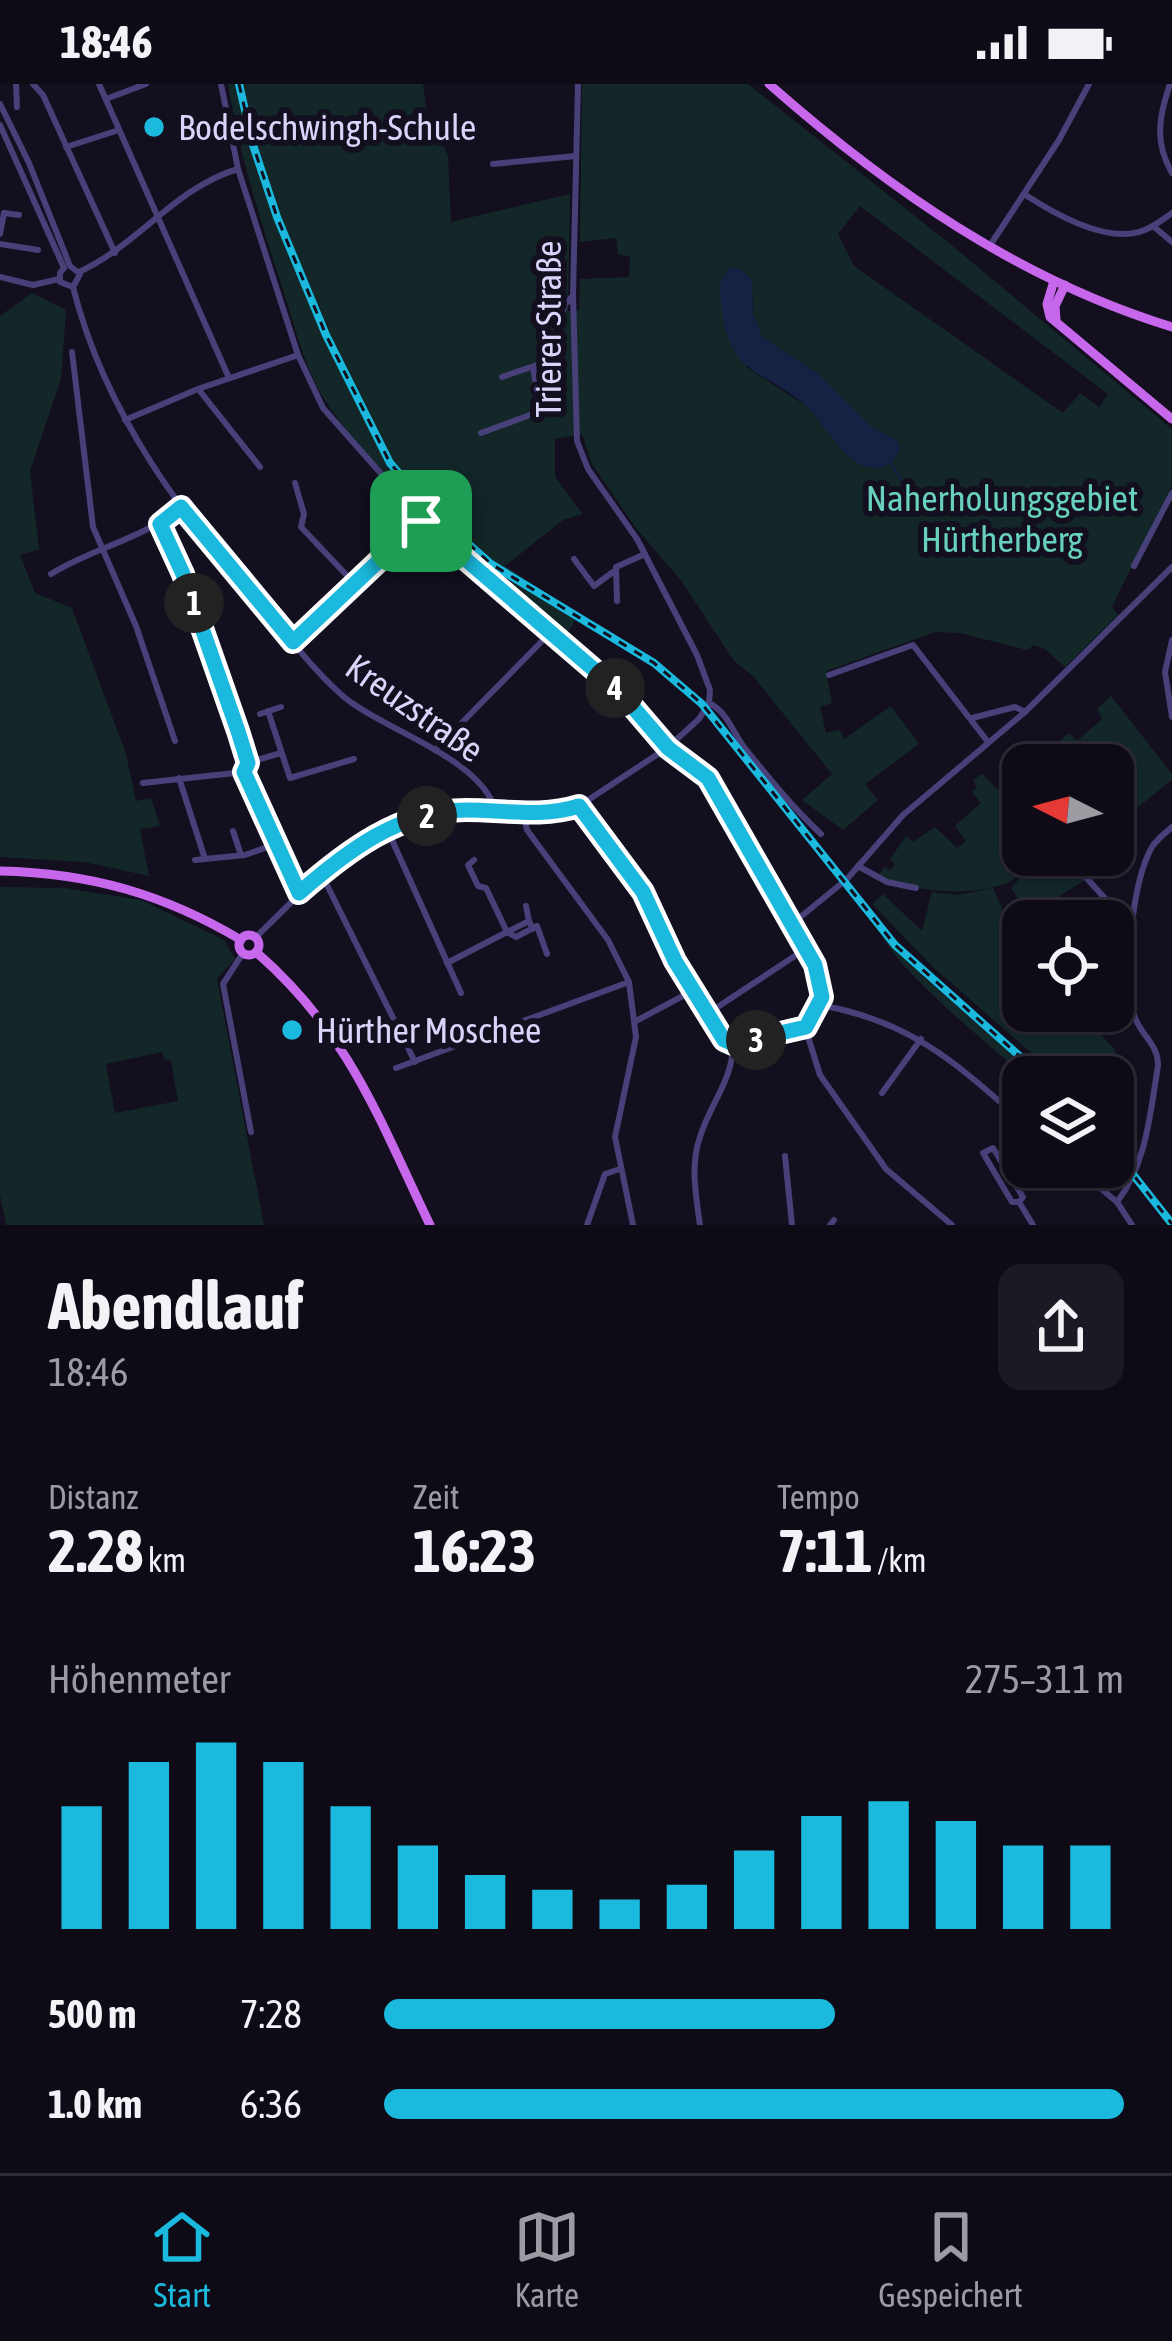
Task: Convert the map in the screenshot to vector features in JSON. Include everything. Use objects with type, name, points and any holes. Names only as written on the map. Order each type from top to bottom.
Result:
[{"type":"main road","points":[[773,84],[906,194],[989,248],[1059,283],[1172,327]]},
{"type":"main road","points":[[1059,283],[1054,306],[1057,324],[1172,419]]},
{"type":"main road","points":[[0,871],[62,874],[120,884],[175,904],[241,940]]},
{"type":"main road","points":[[241,940],[249,935],[255,938],[256,952]]},
{"type":"main road","points":[[241,940],[243,953],[256,952],[302,994],[339,1041],[430,1225]]},
{"type":"street","points":[[16,84],[17,107]]},
{"type":"street","points":[[33,84],[43,95],[115,253]]},
{"type":"street","points":[[99,84],[230,378]]},
{"type":"street","points":[[221,84],[238,169],[298,355],[322,408],[421,521],[620,692],[668,748],[714,784],[807,948],[820,982],[820,1005],[806,1027],[733,1044],[724,1040],[675,961],[643,892],[579,806]]},
{"type":"street","name":"Trierer Straße","points":[[578,84],[573,407],[577,441],[588,469],[645,554],[706,675],[709,704]]},
{"type":"street","points":[[989,248],[1089,84]]},
{"type":"street","points":[[1170,84],[1160,116],[1159,140],[1172,172]]},
{"type":"street","points":[[106,99],[140,85]]},
{"type":"street","points":[[0,104],[29,163],[67,267]]},
{"type":"street","points":[[0,125],[67,267],[79,272]]},
{"type":"street","points":[[67,147],[119,130]]},
{"type":"street","points":[[493,164],[576,156]]},
{"type":"street","points":[[79,272],[115,253],[202,182],[238,169]]},
{"type":"street","points":[[1024,194],[1063,216],[1110,231],[1133,233],[1172,213]]},
{"type":"street","points":[[0,233],[2,212],[19,215]]},
{"type":"street","points":[[1153,226],[1172,242]]},
{"type":"street","points":[[0,244],[38,250]]},
{"type":"street","points":[[0,277],[33,285],[59,279],[67,267]]},
{"type":"street","points":[[59,279],[73,287],[80,280],[79,272]]},
{"type":"street","name":"Kreuzstraße","points":[[73,287],[102,372],[125,420],[181,507],[347,699],[434,751],[487,794],[496,811]]},
{"type":"street","points":[[502,377],[533,368],[548,355],[566,304],[574,295]]},
{"type":"street","points":[[72,352],[91,517],[175,742]]},
{"type":"street","points":[[125,420],[298,355]]},
{"type":"street","points":[[481,433],[541,411],[533,368]]},
{"type":"street","points":[[198,389],[260,467]]},
{"type":"street","points":[[295,483],[304,514],[302,527],[355,584]]},
{"type":"street","points":[[1134,566],[1172,494]]},
{"type":"street","points":[[51,574],[160,524],[181,507]]},
{"type":"street","points":[[293,642],[421,521]]},
{"type":"street","points":[[160,524],[195,604],[248,763],[244,772],[299,893]]},
{"type":"street","points":[[574,559],[594,586],[628,558],[645,554]]},
{"type":"street","points":[[793,922],[840,884],[903,815],[1025,712],[1172,567]]},
{"type":"street","points":[[614,572],[617,601]]},
{"type":"street","points":[[434,751],[550,634]]},
{"type":"street","points":[[1172,640],[1165,680],[1172,717]]},
{"type":"street","points":[[829,675],[913,645],[989,743]]},
{"type":"street","points":[[255,938],[321,873],[387,830],[445,812],[550,813],[579,806],[668,748],[709,704],[724,711],[759,765],[821,834]]},
{"type":"street","points":[[280,707],[264,713],[290,778],[354,759]]},
{"type":"street","points":[[972,718],[1015,707],[1025,712]]},
{"type":"street","points":[[248,763],[281,753]]},
{"type":"street","points":[[143,783],[244,772]]},
{"type":"street","points":[[178,778],[205,860]]},
{"type":"street","points":[[523,814],[527,830],[608,940],[628,982],[636,1021],[635,1045],[615,1125],[633,1225]]},
{"type":"street","points":[[1134,925],[1145,864],[1172,826]]},
{"type":"street","points":[[387,830],[461,993]]},
{"type":"street","points":[[232,831],[242,855]]},
{"type":"street","points":[[195,860],[242,855],[276,844]]},
{"type":"street","points":[[474,860],[468,865],[478,886],[486,888],[507,932],[516,937],[531,925],[537,926],[548,953]]},
{"type":"street","points":[[858,866],[887,882],[916,888]]},
{"type":"street","points":[[321,873],[415,1062]]},
{"type":"street","points":[[1085,876],[1106,900]]},
{"type":"street","points":[[526,906],[531,925]]},
{"type":"street","points":[[447,962],[507,932]]},
{"type":"street","points":[[709,1013],[807,948]]},
{"type":"street","points":[[243,953],[223,984],[250,1132]]},
{"type":"street","points":[[397,1068],[628,982]]},
{"type":"street","points":[[636,1021],[694,990]]},
{"type":"street","points":[[820,1005],[876,1019],[921,1039],[1002,1103]]},
{"type":"street","points":[[1118,1202],[1140,1159],[1158,1066],[1158,1056],[1134,1014]]},
{"type":"street","points":[[806,1027],[820,1075],[886,1169],[952,1225]]},
{"type":"street","points":[[882,1093],[921,1039]]},
{"type":"street","points":[[700,1225],[694,1178],[698,1141],[727,1079],[733,1044]]},
{"type":"street","points":[[993,1148],[1023,1197],[1019,1202],[1012,1202],[983,1153],[993,1148]]},
{"type":"street","points":[[785,1156],[792,1225]]},
{"type":"street","points":[[587,1225],[605,1174],[620,1169]]},
{"type":"street","points":[[1101,1188],[1118,1202],[1132,1225]]},
{"type":"street","points":[[1019,1202],[1033,1225]]},
{"type":"green space","name":"Naherholungsgebiet Hürtherberg","points":[[228,84],[423,84],[429,130],[442,142],[448,157],[451,222],[570,194],[568,311],[579,310],[580,279],[629,277],[630,257],[618,254],[616,238],[580,242],[582,84],[748,84],[1172,429],[1172,485],[1112,607],[1118,615],[1065,667],[1034,645],[1027,650],[960,633],[935,632],[826,671],[832,703],[820,707],[826,733],[840,730],[844,739],[891,706],[919,744],[865,784],[878,800],[843,830],[802,800],[832,774],[753,676],[734,661],[680,579],[635,527],[592,464],[582,434],[555,439],[555,477],[583,514],[563,520],[505,566],[576,612],[564,636],[438,529],[353,439],[308,367],[245,165]],"holes":[[[860,206],[1108,394],[1099,407],[1080,393],[1063,413],[854,266],[838,234]],[[754,289],[753,314],[762,337],[817,373],[870,426],[897,440],[839,445],[808,407],[746,367]]]},
{"type":"green space","points":[[32,293],[66,310],[61,379],[30,471],[39,549],[20,555],[35,593],[72,608],[126,754],[136,801],[151,798],[160,826],[140,829],[149,876],[84,862],[0,857],[0,316]]},
{"type":"green space","points":[[1111,696],[1172,774],[1172,780],[1134,810],[1134,744],[1055,744],[1069,733],[1077,741],[1102,719],[1097,709]]},
{"type":"green space","points":[[982,774],[1002,793],[1002,876],[1016,876],[994,887],[961,891],[908,886],[878,876],[884,867],[891,870],[895,864],[890,859],[906,836],[913,842],[935,827],[957,848],[966,841],[955,826],[981,803],[972,792],[977,787],[973,780]]},
{"type":"green space","points":[[1022,876],[1081,876],[1085,880],[1060,900],[1019,900],[1011,888]]},
{"type":"green space","points":[[0,887],[64,888],[141,900],[224,940],[235,959],[217,979],[264,1225],[6,1225],[0,1195]],"holes":[[[162,1052],[165,1060],[171,1060],[178,1101],[115,1113],[106,1064]]]},
{"type":"green space","points":[[993,888],[1002,908],[1002,1027],[933,967],[872,904],[883,894],[922,931],[932,892],[959,895]]},
{"type":"green space","points":[[879,929],[924,977],[1015,1056],[1002,1057],[944,1005]]},
{"type":"green space","points":[[1007,1032],[1099,1032],[1115,1050],[1114,1056],[1035,1056]]},
{"type":"water","points":[[730,268],[741,269],[752,280],[753,314],[762,337],[817,373],[870,426],[897,440],[900,449],[889,463],[872,468],[852,459],[804,404],[741,360],[727,332],[720,298],[721,282]]},
{"type":"waterway","points":[[891,463],[903,484]]},
{"type":"railway","points":[[239,84],[277,217],[326,335],[390,463],[435,514],[491,564],[654,663],[702,704],[895,945],[1019,1056]]},
{"type":"railway","points":[[1134,1176],[1172,1224]]},
{"type":"place","name":"Bodelschwingh-Schule","points":[[154,127]]},
{"type":"place","name":"Hürther Moschee","points":[[292,1030]]},
{"type":"route","points":[[181,507],[293,642],[421,521],[620,692],[668,748],[714,784],[815,965],[822,997],[806,1027],[733,1044],[724,1040],[675,961],[643,892],[579,806],[535,814],[461,810],[433,814],[368,838],[299,893],[295,888],[244,772],[248,763],[238,731],[183,574],[160,524],[181,507]]}]
